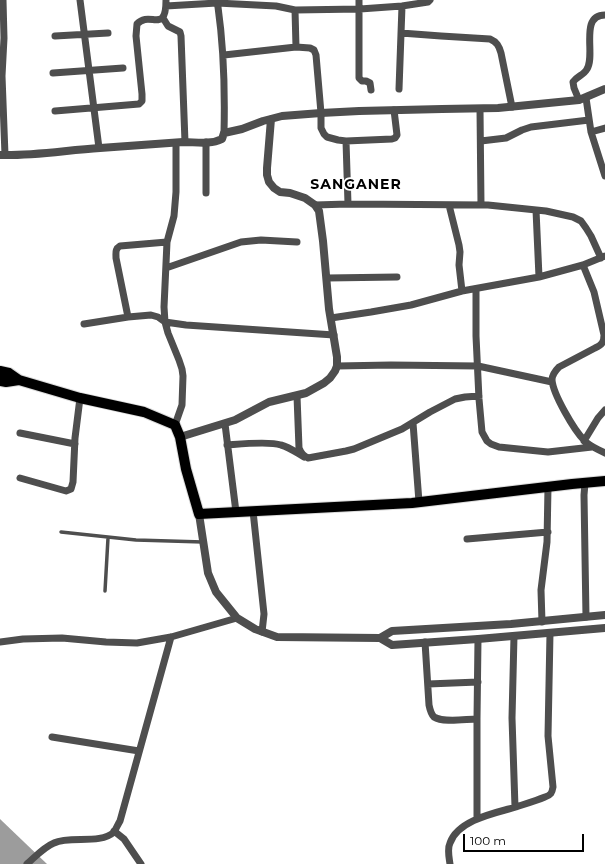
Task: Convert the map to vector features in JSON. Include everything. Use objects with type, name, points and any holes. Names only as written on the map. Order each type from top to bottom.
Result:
[{"type":"main road","points":[[0,371],[9,373],[19,380],[80,398],[144,412],[175,425],[180,437],[186,469],[199,514],[419,502],[605,481]]},
{"type":"main road","points":[[0,381],[6,382],[19,380]]},
{"type":"street","points":[[4,0],[1,76],[2,155],[16,156],[99,148],[206,142],[218,141],[222,139],[224,133],[224,55],[219,13],[216,1]]},
{"type":"street","points":[[80,0],[99,148]]},
{"type":"street","points":[[359,0],[360,78],[362,81],[370,83],[371,90]]},
{"type":"street","points":[[55,111],[139,104],[142,101],[142,94],[136,36],[137,24],[145,20],[159,20],[163,18],[166,3],[216,1],[251,2],[276,6],[284,4],[295,10],[360,9],[402,6],[428,2],[430,0]]},
{"type":"street","points":[[400,89],[402,6]]},
{"type":"street","points":[[295,10],[296,47]]},
{"type":"street","points":[[605,15],[596,17],[592,21],[590,27],[588,68],[573,82],[574,88],[583,99],[591,132],[605,176]]},
{"type":"street","points":[[163,18],[168,26],[180,32],[181,36],[185,142]]},
{"type":"street","points":[[56,36],[108,33]]},
{"type":"street","points":[[401,33],[490,39],[495,41],[501,53],[512,107]]},
{"type":"street","points":[[224,55],[296,47],[310,48],[314,50],[316,55],[321,128],[327,137],[346,141],[395,138],[397,135],[397,130],[394,110]]},
{"type":"street","points":[[53,73],[123,68]]},
{"type":"street","points":[[224,133],[242,129],[282,116],[321,112],[512,107],[583,99],[605,89]]},
{"type":"street","points":[[480,109],[481,205]]},
{"type":"street","points":[[180,437],[225,424],[277,399],[306,393],[330,378],[337,366],[319,211],[311,201],[280,192],[269,182],[267,168],[271,119]]},
{"type":"street","points":[[481,141],[506,138],[531,127],[589,120]]},
{"type":"street","points":[[591,132],[605,128]]},
{"type":"street","points":[[346,141],[348,204]]},
{"type":"street","points":[[206,142],[206,193]]},
{"type":"street","points":[[175,425],[182,405],[183,376],[179,360],[168,333],[165,322],[164,307],[167,242],[173,222],[176,192],[176,143]]},
{"type":"street","points":[[315,205],[481,205],[536,210],[573,217],[581,221],[603,257],[583,265],[539,277],[462,291],[411,305],[331,318]]},
{"type":"street","points":[[449,205],[459,245],[459,265],[462,291]]},
{"type":"street","points":[[536,210],[539,277]]},
{"type":"street","points":[[166,268],[241,242],[262,240],[297,242]]},
{"type":"street","points":[[128,317],[116,258],[117,248],[120,246],[167,242]]},
{"type":"street","points":[[583,265],[594,292],[604,341],[596,348],[559,367],[552,375],[552,382],[556,395],[567,418],[576,431],[584,441],[592,447],[605,453]]},
{"type":"street","points":[[327,278],[396,277]]},
{"type":"street","points":[[476,289],[476,336],[479,396],[482,432],[487,441],[490,444],[499,447],[548,452],[592,447]]},
{"type":"street","points":[[84,324],[151,315],[158,317],[165,322],[194,326],[334,335]]},
{"type":"street","points":[[337,366],[478,366],[552,382]]},
{"type":"street","points":[[297,396],[299,448],[305,457]]},
{"type":"street","points":[[227,445],[262,443],[278,444],[283,445],[305,457],[312,458],[354,449],[402,429],[455,399],[479,396]]},
{"type":"street","points":[[20,478],[66,491],[72,488],[80,398]]},
{"type":"street","points":[[584,441],[598,418],[605,410]]},
{"type":"street","points":[[413,423],[419,502]]},
{"type":"street","points":[[225,424],[236,512]]},
{"type":"street","points":[[20,433],[75,444]]},
{"type":"street","points":[[585,483],[586,617]]},
{"type":"street","points":[[542,622],[541,590],[548,532],[548,487]]},
{"type":"street","points":[[252,511],[264,614],[262,632]]},
{"type":"street","points":[[199,514],[208,573],[216,592],[237,618],[255,629],[278,637],[380,638],[392,645],[605,628]]},
{"type":"street","points":[[467,539],[548,532]]},
{"type":"street","points":[[380,638],[392,631],[542,622],[605,616]]},
{"type":"street","points":[[0,642],[23,639],[62,638],[137,643],[171,637],[237,618]]},
{"type":"street","points":[[450,864],[448,851],[450,843],[455,834],[466,825],[477,819],[545,798],[552,792],[553,787],[548,736],[550,633]]},
{"type":"street","points":[[514,636],[512,718],[515,807]]},
{"type":"street","points":[[27,864],[44,849],[64,839],[97,838],[106,836],[114,831],[120,821],[171,637]]},
{"type":"street","points":[[477,819],[478,639]]},
{"type":"street","points":[[425,642],[429,705],[434,717],[444,720],[477,719]]},
{"type":"street","points":[[428,684],[478,682]]},
{"type":"street","points":[[52,737],[139,751]]},
{"type":"street","points":[[114,831],[124,839],[141,864]]},
{"type":"lane","points":[[61,532],[136,540],[203,542]]},
{"type":"lane","points":[[106,592],[108,538]]},
{"type":"shaded area","points":[[0,819],[47,864],[0,864]]},
{"type":"district","name":"SANGANER","points":[[356,185]]}]
